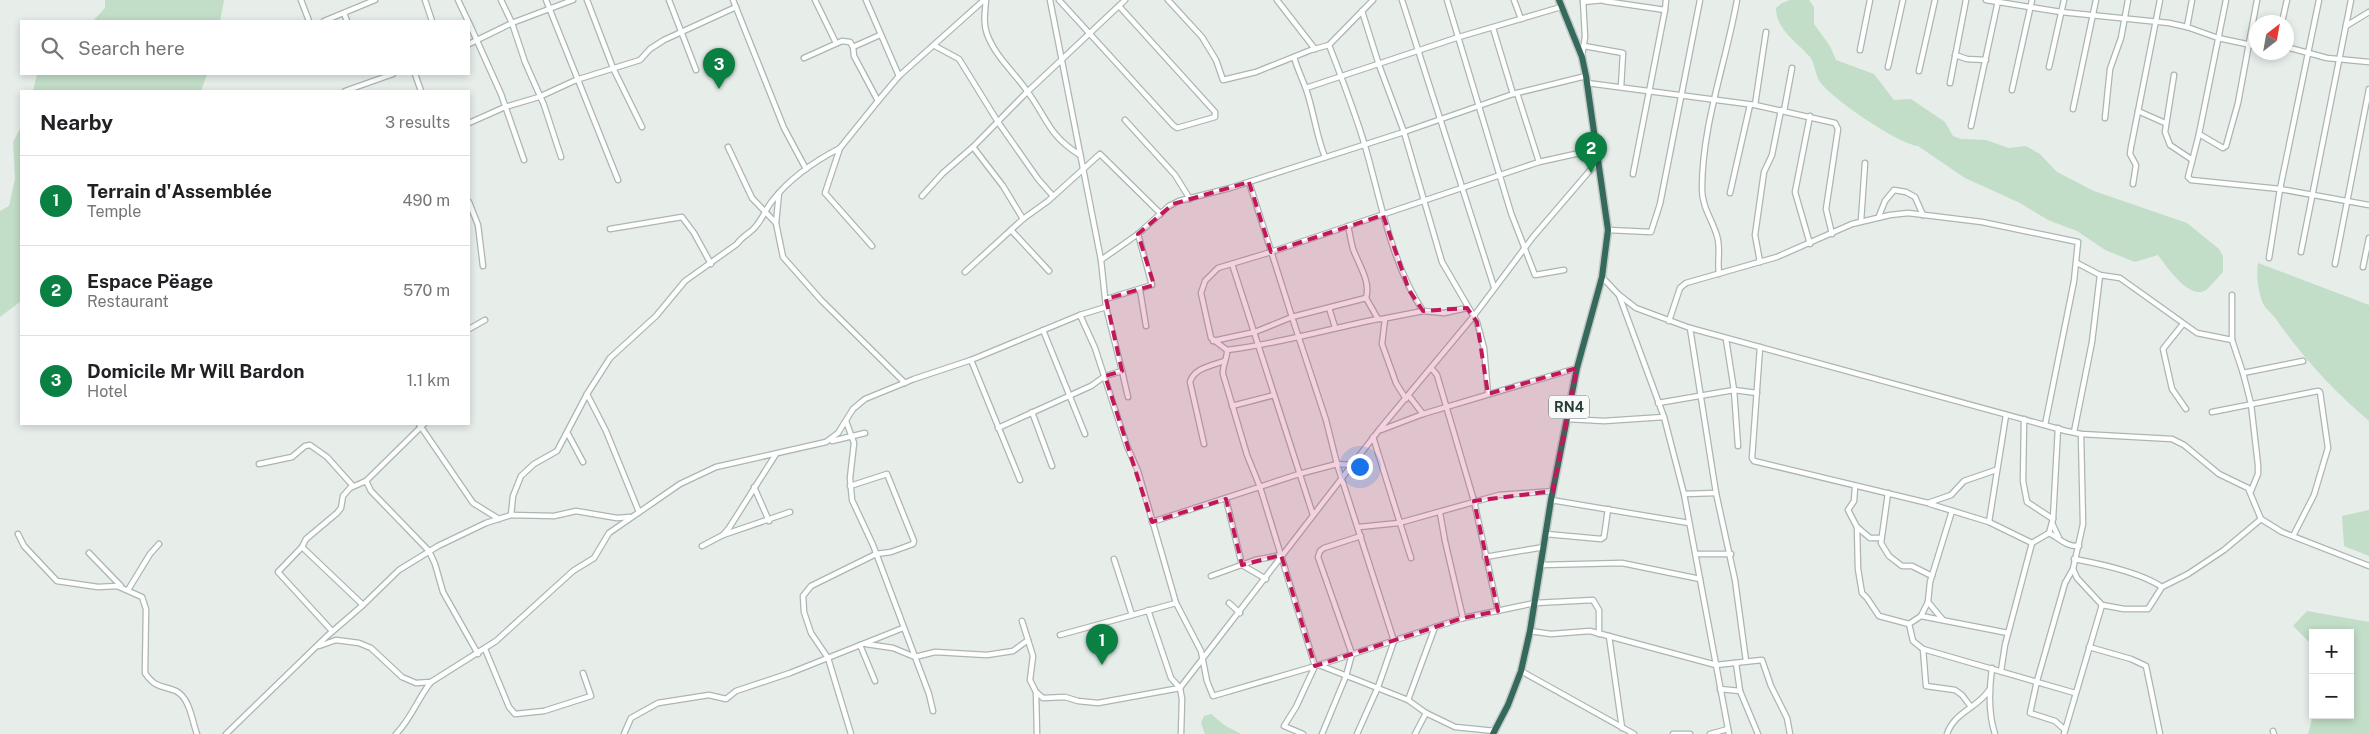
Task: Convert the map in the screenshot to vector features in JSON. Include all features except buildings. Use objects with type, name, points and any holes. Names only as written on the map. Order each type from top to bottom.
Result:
[{"type":"highway","name":"RN4","points":[[1494,732],[1508,705],[1521,670],[1530,631],[1551,500],[1577,368],[1602,276],[1608,230],[1587,79],[1582,57],[1559,0]]},
{"type":"street","points":[[301,0],[308,20]]},
{"type":"street","points":[[425,0],[432,20]]},
{"type":"street","points":[[458,0],[467,20]]},
{"type":"street","points":[[501,0],[512,23],[539,97],[544,105],[561,158]]},
{"type":"street","points":[[546,0],[576,80],[618,180]]},
{"type":"street","points":[[470,44],[512,23],[573,0]]},
{"type":"street","points":[[587,0],[613,68],[642,127]]},
{"type":"street","points":[[669,0],[696,70]]},
{"type":"street","points":[[733,0],[784,128],[806,169]]},
{"type":"street","points":[[815,0],[836,43]]},
{"type":"street","points":[[866,0],[899,76]]},
{"type":"street","points":[[511,515],[513,496],[521,476],[534,464],[557,451],[568,434],[587,394],[610,358],[656,316],[685,281],[711,264],[755,228],[779,193],[806,169],[840,148],[899,76],[985,0]]},
{"type":"street","points":[[985,0],[984,18],[987,34],[1004,62],[1028,91],[1047,126],[1059,140],[1080,155]]},
{"type":"street","points":[[1050,0],[1101,260],[1106,307],[1128,397]]},
{"type":"street","points":[[1059,0],[1177,128],[1215,117],[1215,112],[1119,6]]},
{"type":"street","points":[[922,196],[943,173],[1125,0]]},
{"type":"street","points":[[1168,0],[1202,37],[1216,60],[1223,80],[1256,72],[1294,56],[1329,46],[1373,0]]},
{"type":"street","points":[[1277,0],[1315,49]]},
{"type":"street","points":[[1402,0],[1464,187],[1494,287]]},
{"type":"street","points":[[1447,0],[1478,106],[1501,174],[1511,213],[1535,275],[1564,270]]},
{"type":"street","points":[[1514,0],[1521,20]]},
{"type":"street","points":[[1633,174],[1666,0]]},
{"type":"street","points":[[1608,230],[1651,232],[1660,204],[1700,0]]},
{"type":"street","points":[[1719,274],[1720,246],[1704,208],[1702,188],[1704,156],[1737,0]]},
{"type":"street","points":[[1860,50],[1870,0]]},
{"type":"street","points":[[1888,67],[1903,0]]},
{"type":"street","points":[[1919,71],[1935,0]]},
{"type":"street","points":[[1950,83],[1966,0]]},
{"type":"street","points":[[1986,0],[2061,12],[2187,26],[2218,38],[2247,45]]},
{"type":"street","points":[[2012,90],[2032,0]]},
{"type":"street","points":[[2049,67],[2064,0]]},
{"type":"street","points":[[2073,109],[2096,0]]},
{"type":"street","points":[[2105,118],[2110,70],[2125,19],[2128,0]]},
{"type":"street","points":[[2133,184],[2136,165],[2130,154],[2160,0]]},
{"type":"street","points":[[2187,26],[2192,0]]},
{"type":"street","points":[[2226,0],[2199,134],[2188,174],[2191,180],[2280,189],[2369,205]]},
{"type":"street","points":[[2199,134],[2223,148],[2226,146],[2238,103],[2247,45],[2257,0]]},
{"type":"street","points":[[2284,15],[2287,0]]},
{"type":"street","points":[[2269,258],[2280,189],[2319,0]]},
{"type":"street","points":[[2301,252],[2352,0]]},
{"type":"street","points":[[326,20],[371,1]]},
{"type":"street","points":[[1582,57],[1584,46],[1583,1],[1635,2],[1665,10]]},
{"type":"street","points":[[1972,126],[1998,1]]},
{"type":"street","points":[[470,123],[505,107],[539,97],[576,80],[640,60],[650,49],[736,7]]},
{"type":"street","points":[[1306,88],[1419,52],[1459,37],[1561,7]]},
{"type":"street","points":[[1362,11],[1378,65],[1404,132],[1442,262],[1481,333],[1488,394]]},
{"type":"street","points":[[2346,26],[2369,12]]},
{"type":"street","points":[[344,13],[348,20]]},
{"type":"street","points":[[470,26],[505,107],[524,160]]},
{"type":"street","points":[[1493,28],[1539,162]]},
{"type":"street","points":[[1730,192],[1753,105],[1766,32]]},
{"type":"street","points":[[853,47],[880,35]]},
{"type":"street","points":[[804,58],[836,43],[848,41],[853,47],[854,56],[878,101]]},
{"type":"street","points":[[935,46],[959,59],[998,122],[1038,179],[1053,196]]},
{"type":"street","points":[[1329,46],[1364,145],[1384,215],[1409,290],[1423,311]]},
{"type":"street","points":[[1584,46],[1623,52],[1621,87]]},
{"type":"street","points":[[2294,49],[2327,58],[2369,62]]},
{"type":"street","points":[[1955,55],[1967,59],[1986,60]]},
{"type":"street","points":[[1294,56],[1298,74],[1306,88],[1317,137],[1325,157]]},
{"type":"street","points":[[1760,262],[1755,235],[1763,192],[1764,172],[1772,155],[1792,68]]},
{"type":"street","points":[[2174,74],[2165,132],[2170,146],[2191,159]]},
{"type":"street","points":[[372,75],[374,80]]},
{"type":"street","points":[[348,90],[391,75]]},
{"type":"street","points":[[415,75],[421,90]]},
{"type":"street","points":[[1101,260],[1138,234],[1173,204],[1364,145],[1515,93],[1587,79],[1621,87],[1783,110],[1831,120],[1836,123],[1838,129],[1826,208],[1832,234]]},
{"type":"street","points":[[2335,264],[2369,89]]},
{"type":"street","points":[[2138,111],[2165,123]]},
{"type":"street","points":[[1810,116],[1795,192],[1810,244]]},
{"type":"street","points":[[1125,120],[1172,171],[1190,199]]},
{"type":"street","points":[[973,146],[1003,186],[1023,219]]},
{"type":"street","points":[[728,148],[749,192],[776,223]]},
{"type":"street","points":[[840,148],[825,193],[872,246]]},
{"type":"street","points":[[1467,308],[1444,312],[1423,311],[1227,350],[1213,340],[1205,318],[1201,293],[1210,274],[1218,268],[1384,215],[1539,162],[1598,149]]},
{"type":"street","points":[[965,272],[1023,219],[1053,196],[1098,154],[1102,154],[1161,214]]},
{"type":"street","points":[[1036,692],[1047,698],[1064,697],[1078,701],[1098,703],[1180,688],[1240,613],[1281,555],[1343,478],[1373,437],[1432,369],[1525,248],[1599,160]]},
{"type":"street","points":[[1861,221],[1865,163]]},
{"type":"street","points":[[1248,182],[1326,420],[1394,641],[1378,687],[1357,734]]},
{"type":"street","points":[[1880,216],[1888,196],[1894,190],[1899,190],[1915,197],[1924,215]]},
{"type":"street","points":[[779,193],[776,223],[783,257],[821,300],[905,383]]},
{"type":"street","points":[[470,205],[478,225],[483,266]]},
{"type":"street","points":[[1669,321],[1680,288],[1686,283],[1760,262],[1810,244],[1861,221],[1880,216],[1908,213],[1924,215],[1989,224],[2078,242],[2077,263],[2045,425]]},
{"type":"street","points":[[610,229],[682,217],[694,232],[711,264]]},
{"type":"street","points":[[1348,226],[1353,248],[1368,290],[1366,298],[1378,319]]},
{"type":"street","points":[[1011,230],[1049,272]]},
{"type":"street","points":[[1106,299],[1140,290],[1150,286],[1153,282],[1138,234]]},
{"type":"street","points":[[2363,267],[2369,238]]},
{"type":"street","points":[[2077,263],[2100,275],[2120,278],[2197,333],[2232,340]]},
{"type":"street","points":[[1232,264],[1313,516]]},
{"type":"street","points":[[2074,432],[2092,342],[2100,275]]},
{"type":"street","points":[[1602,276],[1618,294],[1636,308],[1669,321],[1726,339],[2081,434],[2159,437],[2175,440],[2220,474],[2251,491],[2261,519],[2293,536],[2369,566]]},
{"type":"street","points":[[1140,290],[1146,326]]},
{"type":"street","points":[[1618,294],[1664,417],[1684,494],[1728,731],[1710,734]]},
{"type":"street","points":[[2232,295],[2232,340],[2243,373],[2250,404],[2258,474],[2251,491]]},
{"type":"street","points":[[1213,340],[1255,332],[1292,317],[1366,298]]},
{"type":"street","points":[[826,442],[838,433],[858,404],[905,383],[971,360],[1080,315],[1106,307]]},
{"type":"street","points":[[1330,308],[1335,327]]},
{"type":"street","points":[[1080,315],[1095,348],[1127,446],[1138,471],[1176,603],[1198,644],[1207,681],[1213,696],[1394,641],[1435,626],[1463,618],[1535,603],[1593,600],[1599,610],[1599,634]]},
{"type":"street","points":[[1385,319],[1382,344],[1396,383],[1423,414]]},
{"type":"street","points":[[470,328],[485,320]]},
{"type":"street","points":[[2183,324],[2163,349],[2172,389],[2186,409]]},
{"type":"street","points":[[1690,328],[1716,494],[1731,554],[1746,661]]},
{"type":"street","points":[[1043,330],[1084,434]]},
{"type":"street","points":[[1726,339],[1734,390],[1738,446]]},
{"type":"street","points":[[1760,347],[1752,460],[1855,487],[1928,503],[1989,522],[2032,543]]},
{"type":"street","points":[[1227,350],[1228,354],[1224,361],[1223,374],[1232,406],[1246,455],[1260,487],[1317,665],[1284,726],[1303,734]]},
{"type":"street","points":[[971,360],[1020,480]]},
{"type":"street","points":[[1204,444],[1190,382],[1192,376],[1197,371],[1224,361]]},
{"type":"street","points":[[2243,373],[2303,362]]},
{"type":"street","points":[[1379,430],[1423,414],[1577,368]]},
{"type":"street","points":[[1432,369],[1437,376],[1474,501],[1498,611]]},
{"type":"street","points":[[998,428],[1091,386],[1105,376],[1122,371]]},
{"type":"street","points":[[1658,403],[1734,390],[1757,393]]},
{"type":"street","points":[[2212,412],[2318,391],[2321,395],[2328,448],[2314,495],[2293,536]]},
{"type":"street","points":[[587,394],[606,432],[639,512]]},
{"type":"street","points":[[1232,406],[1274,395]]},
{"type":"street","points":[[1032,412],[1052,466]]},
{"type":"street","points":[[1989,522],[2006,414]]},
{"type":"street","points":[[1567,419],[1604,421],[1664,417]]},
{"type":"street","points":[[2024,419],[2023,481],[2028,502],[2052,521],[2059,538]]},
{"type":"street","points":[[846,421],[852,436],[854,449],[850,486],[855,509],[876,554],[929,694],[933,711]]},
{"type":"street","points":[[332,631],[278,572],[302,547],[306,539],[337,512],[346,492],[353,486],[366,481],[421,425],[473,503],[499,519]]},
{"type":"street","points":[[2001,671],[2008,633],[2032,543],[2048,533],[2052,521],[2058,428]]},
{"type":"street","points":[[396,734],[410,717],[417,700],[431,682],[478,654],[507,632],[573,571],[594,558],[609,533],[631,517],[704,471],[865,433]]},
{"type":"street","points":[[568,434],[583,462]]},
{"type":"street","points":[[2081,434],[2083,524],[2074,559],[2074,569],[2077,578],[2102,605],[2124,609],[2148,609],[2162,587],[2188,574],[2224,550],[2261,519]]},
{"type":"street","points":[[1373,437],[1399,523],[1412,558]]},
{"type":"street","points":[[259,464],[292,457],[305,446],[310,445],[327,457],[353,486]]},
{"type":"street","points":[[723,535],[776,454]]},
{"type":"street","points":[[1152,522],[1299,474],[1338,464],[1352,465]]},
{"type":"street","points":[[1928,503],[1951,495],[1964,481],[1996,470]]},
{"type":"street","points":[[850,486],[885,474],[888,476],[914,542],[891,552],[876,554],[811,586],[803,596],[804,612],[811,633],[828,658],[851,734]]},
{"type":"street","points":[[366,481],[371,491],[428,551],[435,564],[443,592],[478,654]]},
{"type":"street","points":[[754,487],[769,521]]},
{"type":"street","points":[[1855,487],[1854,501],[1848,510],[1857,527],[1870,538],[1882,538]]},
{"type":"street","points":[[1359,527],[1399,523],[1499,495],[1553,491]]},
{"type":"street","points":[[1888,493],[1882,538],[1883,548],[1894,561],[1902,566],[1912,566],[1932,576]]},
{"type":"street","points":[[1684,494],[1716,494]]},
{"type":"street","points":[[1226,499],[1242,565],[1266,578]]},
{"type":"street","points":[[1551,500],[1689,523]]},
{"type":"street","points":[[1546,534],[1601,539],[1604,537],[1608,509]]},
{"type":"street","points":[[1857,527],[1858,568],[1862,593],[1879,616],[1909,624],[1921,616],[1928,602],[1932,576],[1952,511]]},
{"type":"street","points":[[226,734],[319,646],[332,631],[363,605],[399,570],[428,551],[486,522],[511,515],[554,516],[576,512],[617,518],[631,517]]},
{"type":"street","points":[[702,546],[723,535],[769,521],[790,512]]},
{"type":"street","points":[[1440,513],[1463,618]]},
{"type":"street","points":[[2048,533],[2068,545],[2078,548],[2084,561]]},
{"type":"street","points":[[18,534],[24,546],[57,581],[98,587],[122,587]]},
{"type":"street","points":[[1322,734],[1346,676],[1352,654],[1318,557],[1320,551],[1324,548],[1361,536]]},
{"type":"street","points":[[128,590],[159,544]]},
{"type":"street","points":[[302,547],[363,605]]},
{"type":"street","points":[[1485,557],[1544,547]]},
{"type":"street","points":[[89,553],[122,587],[142,597],[146,608],[145,674],[160,687],[176,691],[182,697],[189,709],[197,734]]},
{"type":"street","points":[[1696,554],[1731,554]]},
{"type":"street","points":[[1210,576],[1281,555]]},
{"type":"street","points":[[1114,559],[1132,615]]},
{"type":"street","points":[[2074,559],[2151,580],[2162,587]]},
{"type":"street","points":[[1541,565],[1622,563],[1700,579]]},
{"type":"street","points":[[2065,732],[2055,721],[2030,713],[2037,681],[2068,578],[2074,569]]},
{"type":"street","points":[[2068,578],[2077,578]]},
{"type":"street","points":[[1928,602],[1944,621]]},
{"type":"street","points":[[1060,634],[1176,603]]},
{"type":"street","points":[[1229,603],[1240,613]]},
{"type":"street","points":[[2065,732],[2102,605]]},
{"type":"street","points":[[1148,610],[1171,678],[1180,688],[1182,699],[1181,734]]},
{"type":"street","points":[[1921,616],[2008,633]]},
{"type":"street","points":[[1022,621],[1034,659],[1030,680],[1036,692],[1038,734]]},
{"type":"street","points":[[1909,624],[1913,641],[1923,649],[2075,693]]},
{"type":"street","points":[[1408,700],[1435,626]]},
{"type":"street","points":[[624,734],[631,718],[658,703],[709,695],[726,699],[736,691],[828,658],[903,628]]},
{"type":"street","points":[[1530,631],[1551,634],[1586,631],[1716,665],[1759,659],[1763,662],[1771,686],[1787,718],[1790,734]]},
{"type":"street","points":[[1609,636],[1622,728]]},
{"type":"street","points":[[319,646],[336,640],[358,642],[371,648],[402,677],[416,683],[431,682]]},
{"type":"street","points":[[862,644],[893,648],[915,657],[936,652],[981,655],[1002,654],[1013,651],[1028,640]]},
{"type":"street","points":[[862,644],[875,681]]},
{"type":"street","points":[[2089,647],[2146,666],[2160,734]]},
{"type":"street","points":[[485,649],[508,708],[515,714],[544,711],[591,696],[583,673]]},
{"type":"street","points":[[1923,649],[1926,686],[1955,690],[1962,695],[1971,707]]},
{"type":"street","points":[[1736,663],[1740,691],[1758,734]]},
{"type":"street","points":[[1317,665],[1408,700],[1426,713],[1462,729],[1494,732]]},
{"type":"street","points":[[1992,668],[1989,690],[1991,722],[1995,734]]},
{"type":"street","points":[[1521,670],[1634,734]]},
{"type":"street","points":[[1720,689],[1740,691]]},
{"type":"street","points":[[1947,734],[1960,714],[1984,698],[1989,690]]},
{"type":"street","points":[[1415,734],[1426,713]]},
{"type":"street","points":[[1673,734],[1690,734]]},
{"type":"highlighted area","points":[[1249,182],[1271,252],[1383,215],[1409,290],[1423,311],[1467,308],[1477,322],[1488,394],[1577,368],[1553,491],[1474,501],[1498,611],[1463,618],[1315,666],[1281,555],[1242,565],[1226,499],[1152,522],[1105,376],[1122,371],[1106,299],[1154,285],[1138,234],[1173,204]]},
{"type":"green space","points":[[105,0],[224,0],[220,20],[94,20],[105,8]]},
{"type":"green space","points":[[1790,0],[1809,0],[1814,7],[1814,24],[1830,46],[1836,60],[1874,74],[1894,100],[1911,99],[1945,122],[1953,136],[1961,139],[1986,140],[2009,148],[2026,146],[2040,154],[2057,172],[2094,191],[2187,223],[2219,249],[2223,256],[2223,272],[2206,290],[2200,292],[2193,291],[2179,281],[2158,255],[2135,262],[2105,250],[2077,231],[2048,220],[2020,203],[1965,178],[1918,146],[1881,129],[1851,109],[1820,82],[1810,57],[1779,23],[1776,8]]},
{"type":"green space","points":[[37,75],[207,75],[201,90],[33,90]]},
{"type":"green space","points":[[20,129],[20,302],[0,317],[0,211],[9,206],[15,179],[13,142]]},
{"type":"green space","points":[[2258,263],[2369,305],[2369,421],[2319,373],[2264,306],[2258,287]]},
{"type":"green space","points":[[2369,510],[2369,556],[2344,546],[2342,516]]},
{"type":"green space","points":[[2307,611],[2369,622],[2369,734],[2308,734],[2312,719],[2354,719],[2354,629],[2309,629],[2309,642],[2293,626]]},
{"type":"green space","points":[[1211,714],[1224,725],[1241,734],[1205,734],[1201,723],[1204,716]]},
{"type":"place","name":"Domicile Mr Will Bardon","points":[[719,89]]},
{"type":"place","name":"Espace Pëage","points":[[1591,173]]},
{"type":"place","name":"Terrain d'Assemblée","points":[[1102,665]]}]
